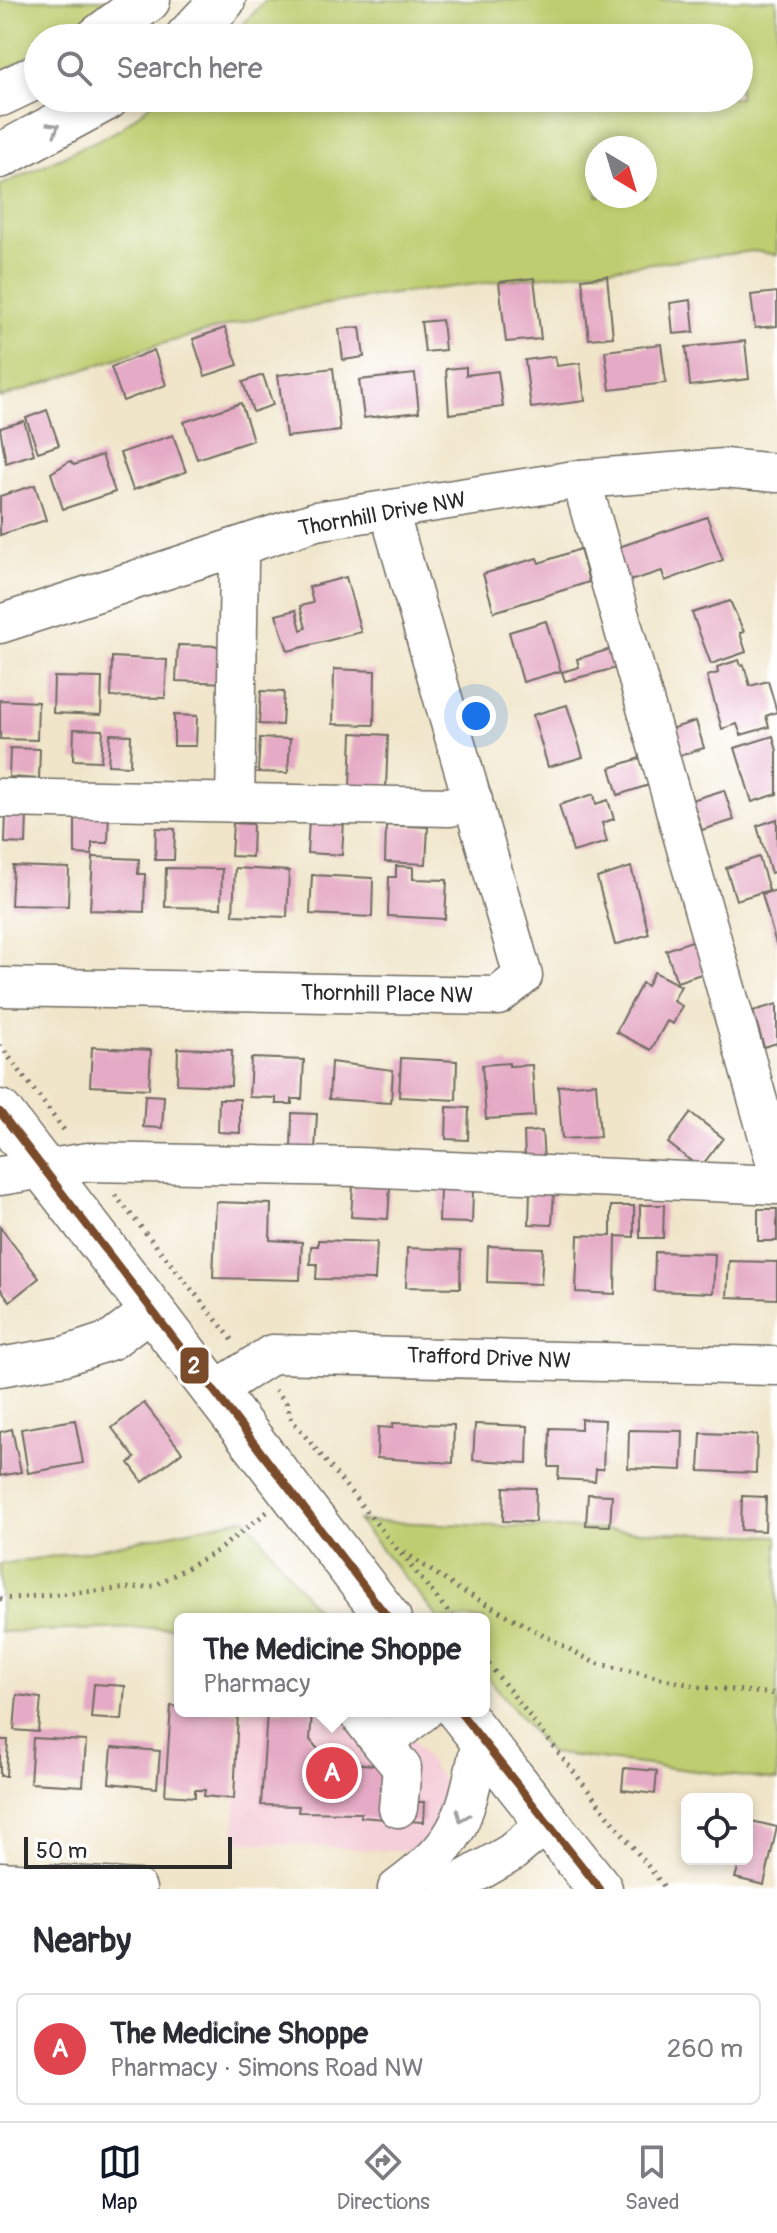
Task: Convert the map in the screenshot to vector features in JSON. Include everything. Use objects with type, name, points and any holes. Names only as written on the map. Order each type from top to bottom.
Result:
[{"type":"main road","points":[[116,24],[148,0]]},
{"type":"main road","points":[[200,24],[223,0]]},
{"type":"main road","points":[[0,94],[24,83]]},
{"type":"main road","points":[[0,156],[81,112]]},
{"type":"main road","points":[[0,1112],[384,1613]]},
{"type":"main road","points":[[470,1726],[600,1889]]},
{"type":"street","name":"Thornhill Drive NW","points":[[0,624],[316,521],[581,479],[724,468],[775,479]]},
{"type":"street","points":[[581,479],[777,1168]]},
{"type":"street","name":"Thornhill Place NW","points":[[0,987],[498,996],[523,976],[389,511]]},
{"type":"street","points":[[235,548],[239,563],[235,803]]},
{"type":"street","points":[[0,798],[450,807],[473,800]]},
{"type":"street","points":[[0,1176],[88,1162],[357,1167],[777,1185]]},
{"type":"street","points":[[0,1367],[64,1356],[112,1340],[151,1310]]},
{"type":"street","name":"Trafford Drive NW","points":[[213,1392],[272,1354],[777,1366]]},
{"type":"street","points":[[361,1717],[402,1768],[398,1808]]},
{"type":"street","points":[[382,1744],[416,1717]]},
{"type":"street","points":[[397,1889],[426,1868],[464,1818],[470,1726]]},
{"type":"street","points":[[448,1889],[477,1875],[547,1823]]},
{"type":"street","points":[[0,1881],[137,1889]]},
{"type":"path","points":[[286,1402],[292,1420],[449,1613]]},
{"type":"path","points":[[0,1599],[154,1586],[217,1551],[290,1494]]},
{"type":"path","points":[[400,1549],[457,1588],[595,1663],[700,1687],[777,1694]]},
{"type":"path","points":[[490,1666],[666,1889]]},
{"type":"shaded area","points":[[243,1717],[395,1717],[448,1791],[444,1809],[426,1839],[406,1852],[234,1841]]},
{"type":"green space","points":[[0,0],[114,0],[84,24],[24,24],[24,59],[0,73]]},
{"type":"green space","points":[[266,0],[777,0],[777,255],[754,251],[368,297],[275,313],[154,346],[0,398],[0,186],[119,130],[141,112],[753,112],[753,24],[243,24]]},
{"type":"green space","points":[[246,1518],[318,1613],[174,1613],[174,1627],[0,1632],[0,1564],[88,1551]]},
{"type":"green space","points":[[358,1521],[777,1536],[777,1781],[550,1753],[490,1680],[490,1613],[434,1613]]},
{"type":"building","points":[[607,276],[613,337],[589,339],[582,279]]},
{"type":"building","points":[[534,278],[541,339],[506,342],[499,282]]},
{"type":"building","points":[[777,292],[777,326],[755,328],[751,295]]},
{"type":"building","points":[[691,300],[694,332],[673,334],[670,303]]},
{"type":"building","points":[[442,320],[445,350],[425,352],[421,322]]},
{"type":"building","points":[[360,327],[364,357],[343,360],[339,329]]},
{"type":"building","points":[[225,328],[238,365],[205,376],[193,339]]},
{"type":"building","points":[[745,341],[749,379],[690,386],[686,347]]},
{"type":"building","points":[[661,344],[666,383],[610,390],[605,351]]},
{"type":"building","points":[[154,350],[166,385],[123,401],[111,367]]},
{"type":"building","points":[[555,356],[557,366],[580,363],[585,401],[531,408],[525,360]]},
{"type":"building","points":[[466,367],[466,375],[498,371],[503,407],[449,414],[446,369]]},
{"type":"building","points":[[333,368],[340,431],[286,437],[278,375]]},
{"type":"building","points":[[415,374],[419,412],[364,418],[359,380]]},
{"type":"building","points":[[263,375],[273,405],[253,412],[243,382]]},
{"type":"building","points":[[241,403],[253,440],[197,459],[184,422]]},
{"type":"building","points":[[47,410],[59,445],[38,452],[26,418]]},
{"type":"building","points":[[24,421],[34,454],[6,463],[0,428]]},
{"type":"building","points":[[173,435],[186,472],[133,490],[120,453]]},
{"type":"building","points":[[102,455],[115,492],[63,509],[51,473],[70,461],[74,465]]},
{"type":"building","points":[[35,485],[46,520],[0,535],[0,496]]},
{"type":"building","points":[[707,517],[723,560],[665,581],[662,571],[623,583],[613,549]]},
{"type":"building","points":[[580,549],[589,582],[494,612],[483,574],[537,558],[539,563]]},
{"type":"building","points":[[346,577],[361,632],[288,651],[276,615],[296,610],[301,630],[306,628],[300,606],[313,603],[309,587]]},
{"type":"building","points":[[730,601],[744,632],[740,633],[746,652],[711,664],[692,613]]},
{"type":"building","points":[[546,621],[561,671],[523,682],[509,632]]},
{"type":"building","points":[[178,645],[229,646],[228,683],[176,681]]},
{"type":"building","points":[[611,649],[616,668],[565,681],[562,672],[579,667],[577,659]]},
{"type":"building","points":[[112,657],[167,660],[165,698],[111,697]]},
{"type":"building","points":[[739,660],[741,666],[744,665],[750,686],[768,681],[777,712],[766,716],[769,727],[741,735],[737,724],[722,729],[707,676],[718,673],[717,667]]},
{"type":"building","points":[[334,669],[375,671],[374,725],[333,724]]},
{"type":"building","points":[[54,677],[102,678],[101,715],[53,713]]},
{"type":"building","points":[[261,691],[284,692],[282,725],[259,724]]},
{"type":"building","points":[[0,700],[38,702],[37,740],[0,739]]},
{"type":"building","points":[[567,705],[583,757],[548,767],[533,715]]},
{"type":"building","points":[[174,715],[197,716],[196,746],[174,746]]},
{"type":"building","points":[[696,721],[704,748],[675,757],[667,730]]},
{"type":"building","points":[[74,729],[103,730],[101,761],[73,760]]},
{"type":"building","points":[[352,733],[388,735],[386,789],[350,787]]},
{"type":"building","points":[[110,734],[131,735],[130,766],[108,765]]},
{"type":"building","points":[[773,736],[777,751],[777,794],[752,802],[735,748]]},
{"type":"building","points":[[260,738],[290,739],[288,773],[258,772]]},
{"type":"building","points":[[10,748],[40,749],[39,779],[9,777]]},
{"type":"building","points":[[640,758],[649,785],[618,795],[610,768]]},
{"type":"building","points":[[724,790],[734,820],[702,830],[692,800]]},
{"type":"building","points":[[594,794],[596,804],[608,800],[614,819],[602,823],[607,842],[573,852],[559,805]]},
{"type":"building","points":[[75,809],[109,809],[108,843],[92,843],[92,855],[75,854]]},
{"type":"building","points":[[6,812],[27,813],[26,844],[5,843]]},
{"type":"building","points":[[777,819],[777,871],[771,873],[757,826]]},
{"type":"building","points":[[309,820],[344,821],[342,855],[307,853]]},
{"type":"building","points":[[233,823],[253,824],[252,857],[231,856]]},
{"type":"building","points":[[386,825],[428,827],[426,864],[385,862]]},
{"type":"building","points":[[156,828],[175,829],[174,860],[155,860]]},
{"type":"building","points":[[93,857],[139,859],[138,874],[145,874],[144,912],[90,910]]},
{"type":"building","points":[[759,857],[769,890],[736,900],[726,868]]},
{"type":"building","points":[[13,866],[69,868],[68,906],[11,905]]},
{"type":"building","points":[[396,866],[413,867],[413,879],[447,880],[445,919],[388,916],[389,877],[396,877]]},
{"type":"building","points":[[631,867],[649,934],[615,945],[597,878]]},
{"type":"building","points":[[166,868],[222,869],[221,908],[165,907]]},
{"type":"building","points":[[235,868],[289,871],[287,917],[233,915]]},
{"type":"building","points":[[312,875],[373,878],[372,917],[310,914]]},
{"type":"building","points":[[777,890],[777,943],[776,944],[762,894]]},
{"type":"building","points":[[697,939],[707,972],[677,982],[666,950]]},
{"type":"building","points":[[654,972],[681,986],[673,1001],[682,1006],[673,1024],[667,1021],[651,1050],[616,1032],[642,983],[647,986]]},
{"type":"building","points":[[777,1004],[777,1043],[764,1047],[753,1011]]},
{"type":"building","points":[[92,1047],[151,1050],[149,1089],[90,1086]]},
{"type":"building","points":[[178,1048],[232,1050],[231,1086],[177,1084]]},
{"type":"building","points":[[251,1058],[304,1060],[302,1099],[292,1099],[292,1104],[276,1104],[276,1098],[249,1097]]},
{"type":"building","points":[[401,1058],[457,1061],[456,1100],[399,1097]]},
{"type":"building","points":[[331,1062],[393,1070],[391,1103],[329,1099]]},
{"type":"building","points":[[509,1063],[509,1066],[532,1065],[535,1116],[486,1119],[482,1065]]},
{"type":"building","points":[[596,1083],[600,1137],[562,1139],[558,1086]]},
{"type":"building","points":[[145,1095],[164,1096],[162,1128],[143,1127]]},
{"type":"building","points":[[219,1099],[240,1099],[240,1133],[218,1132]]},
{"type":"building","points":[[447,1107],[469,1108],[468,1140],[446,1139]]},
{"type":"building","points":[[292,1113],[317,1114],[315,1150],[291,1149]]},
{"type":"building","points":[[691,1113],[723,1138],[700,1168],[668,1143]]},
{"type":"building","points":[[542,1131],[544,1160],[525,1161],[524,1132]]},
{"type":"building","points":[[353,1185],[390,1186],[388,1219],[351,1217]]},
{"type":"building","points":[[440,1189],[473,1190],[472,1223],[439,1222]]},
{"type":"building","points":[[530,1190],[554,1191],[552,1225],[529,1224]]},
{"type":"building","points":[[216,1202],[271,1204],[270,1240],[302,1242],[300,1280],[213,1278]]},
{"type":"building","points":[[640,1205],[664,1205],[663,1238],[640,1238]]},
{"type":"building","points":[[611,1206],[634,1206],[634,1237],[616,1236],[615,1294],[576,1292],[578,1235],[611,1236]]},
{"type":"building","points":[[758,1209],[777,1209],[777,1241],[758,1241]]},
{"type":"building","points":[[0,1227],[39,1278],[10,1301],[0,1288]]},
{"type":"building","points":[[318,1240],[377,1242],[375,1280],[316,1279],[317,1264],[310,1264],[311,1246],[318,1246]]},
{"type":"building","points":[[488,1246],[543,1248],[541,1284],[487,1282]]},
{"type":"building","points":[[407,1248],[461,1250],[460,1288],[406,1287]]},
{"type":"building","points":[[655,1252],[715,1254],[713,1293],[654,1291]]},
{"type":"building","points":[[729,1261],[777,1262],[777,1299],[727,1297]]},
{"type":"building","points":[[144,1403],[182,1452],[143,1482],[129,1463],[135,1458],[112,1428]]},
{"type":"building","points":[[581,1419],[605,1420],[603,1469],[596,1469],[595,1481],[558,1479],[559,1467],[549,1467],[550,1428],[581,1429]]},
{"type":"building","points":[[75,1420],[83,1463],[28,1473],[21,1429]]},
{"type":"building","points":[[393,1423],[454,1425],[453,1463],[377,1458],[378,1427],[393,1428]]},
{"type":"building","points":[[475,1424],[528,1426],[527,1463],[473,1460]]},
{"type":"building","points":[[12,1429],[21,1472],[0,1476],[0,1432]]},
{"type":"building","points":[[629,1430],[683,1431],[682,1470],[628,1468]]},
{"type":"building","points":[[701,1433],[757,1435],[756,1473],[699,1471]]},
{"type":"building","points":[[504,1487],[536,1488],[535,1522],[503,1521]]},
{"type":"building","points":[[588,1494],[612,1495],[610,1526],[586,1525]]},
{"type":"building","points":[[742,1496],[766,1497],[765,1531],[741,1530]]},
{"type":"building","points":[[94,1684],[125,1686],[122,1720],[91,1718]]},
{"type":"building","points":[[17,1695],[41,1698],[38,1732],[14,1730]]},
{"type":"building","points":[[171,1706],[174,1706],[174,1717],[238,1717],[234,1799],[204,1796],[205,1790],[195,1790],[195,1797],[165,1795]]},
{"type":"building","points":[[267,1717],[312,1717],[310,1740],[328,1761],[385,1766],[385,1819],[361,1817],[361,1813],[298,1812],[299,1806],[261,1805]]},
{"type":"building","points":[[33,1738],[86,1741],[83,1786],[30,1783]]},
{"type":"building","points":[[0,1740],[8,1740],[6,1776],[0,1776]]},
{"type":"building","points":[[112,1747],[160,1751],[157,1788],[109,1783]]},
{"type":"building","points":[[624,1768],[657,1771],[655,1794],[622,1790]]},
{"type":"building","points":[[405,1802],[425,1802],[424,1822],[404,1821]]},
{"type":"building","points":[[753,1821],[777,1827],[764,1885],[735,1878],[739,1865],[753,1865]]},
{"type":"transit line","name":"2","points":[[0,1112],[384,1613]]},
{"type":"transit line","name":"2","points":[[464,1717],[600,1889]]},
{"type":"place","name":"The Medicine Shoppe","points":[[332,1773]]}]
